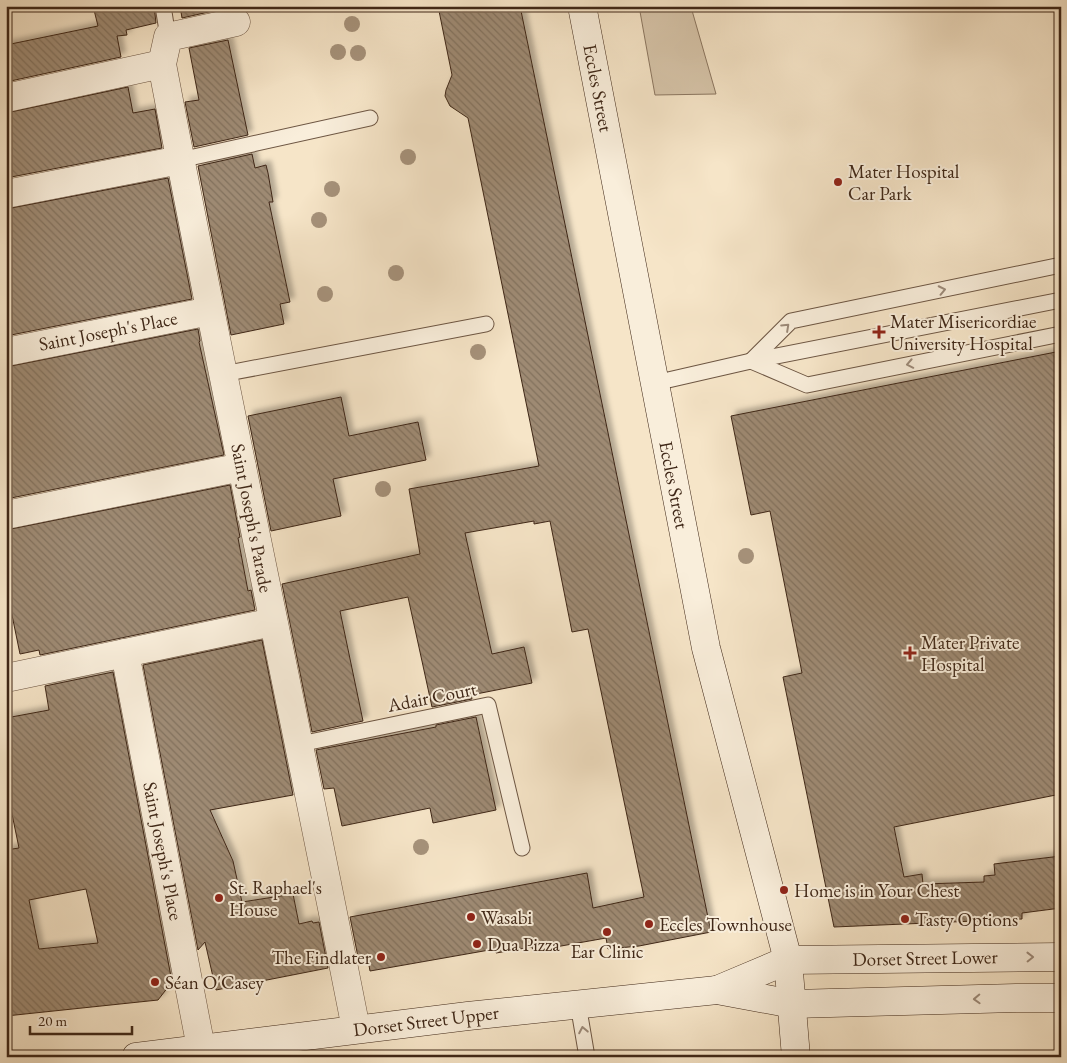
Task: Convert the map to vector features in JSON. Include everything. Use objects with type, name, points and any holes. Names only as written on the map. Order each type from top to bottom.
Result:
[{"type":"street","name":"Eccles Street","points":[[582,6],[706,648],[788,960],[796,1057]]},
{"type":"street","points":[[168,37],[236,22]]},
{"type":"street","name":"Saint Joseph's Parade","points":[[168,37],[162,64],[180,160],[273,622],[300,744],[356,1029]]},
{"type":"street","points":[[6,98],[162,64]]},
{"type":"street","points":[[6,194],[180,160]]},
{"type":"street","name":"Saint Joseph's Place","points":[[6,352],[210,310]]},
{"type":"street","points":[[6,514],[242,467]]},
{"type":"street","points":[[6,678],[273,622]]},
{"type":"street","name":"Saint Joseph's Place","points":[[125,653],[202,1048]]},
{"type":"street","name":"Dorset Street Lower","points":[[788,960],[1061,957]]},
{"type":"street","name":"Dorset Street Upper","points":[[717,990],[788,960]]},
{"type":"street","name":"Dorset Street Upper","points":[[136,1057],[356,1029],[717,990],[793,1004]]},
{"type":"street","points":[[793,1004],[1061,998]]},
{"type":"lane","name":"Saint Joseph's Parade","points":[[162,6],[168,37]]},
{"type":"lane","points":[[180,160],[370,118]]},
{"type":"lane","points":[[751,361],[791,321],[1061,265]]},
{"type":"lane","points":[[655,383],[751,361],[1061,300]]},
{"type":"lane","points":[[223,374],[486,324]]},
{"type":"lane","points":[[751,361],[807,385],[1061,334]]},
{"type":"lane","name":"Adair Court","points":[[300,744],[488,705],[522,848]]},
{"type":"lane","points":[[578,1004],[587,1057]]},
{"type":"shaded area","points":[[639,6],[691,7],[716,94],[655,95]]},
{"type":"building","points":[[93,6],[154,6],[156,23],[126,30],[127,35],[117,36],[121,57],[6,82],[6,45],[98,26]]},
{"type":"building","points":[[180,6],[221,6],[222,9],[182,18]]},
{"type":"building","points":[[438,6],[520,6],[711,932],[639,946],[608,949],[606,938],[533,951],[532,947],[496,953],[495,949],[370,971],[368,960],[359,962],[350,917],[587,873],[593,908],[644,897],[588,629],[572,632],[550,521],[534,524],[534,521],[465,533],[492,654],[524,647],[532,683],[471,695],[472,699],[432,707],[408,597],[340,611],[363,721],[312,732],[282,584],[420,554],[409,489],[539,466],[468,118],[450,106],[445,96],[452,75]]},
{"type":"building","points":[[228,40],[248,135],[194,147],[185,102],[199,100],[189,48]]},
{"type":"building","points":[[128,87],[133,113],[155,109],[162,148],[6,178],[6,113]]},
{"type":"building","points":[[252,154],[255,168],[266,165],[273,202],[269,202],[290,302],[280,304],[284,324],[231,335],[198,166]]},
{"type":"building","points":[[168,178],[192,299],[6,336],[6,209]]},
{"type":"building","points":[[198,329],[199,342],[224,455],[6,499],[6,367]]},
{"type":"building","name":"Mater Private Hospital","points":[[1061,351],[1061,445],[1055,447],[1061,478],[1061,794],[894,827],[904,877],[922,874],[923,884],[984,882],[984,876],[995,875],[994,864],[1061,856],[1061,908],[1022,913],[1022,919],[834,927],[783,677],[802,673],[770,511],[751,515],[731,416]]},
{"type":"building","points":[[341,397],[349,436],[418,422],[426,460],[333,479],[341,516],[271,531],[248,416]]},
{"type":"building","points":[[230,485],[248,591],[251,590],[255,610],[40,655],[39,650],[20,654],[6,586],[6,530]]},
{"type":"building","points":[[262,640],[293,795],[210,810],[233,861],[242,902],[293,894],[299,924],[312,921],[313,923],[319,922],[328,968],[216,990],[205,942],[198,950],[143,665]]},
{"type":"building","points":[[113,672],[172,982],[158,1000],[6,1016],[6,850],[19,848],[6,785],[6,718],[49,710],[45,686]],"holes":[[[86,889],[98,943],[39,949],[29,900]]]},
{"type":"building","points":[[476,717],[496,810],[433,823],[430,808],[342,826],[334,788],[324,789],[316,750],[436,727],[436,725]]},
{"type":"place","name":"Mater Hospital Car Park","points":[[838,182]]},
{"type":"place","name":"Mater Misericordiae University Hospital","points":[[879,332]]},
{"type":"place","name":"Mater Private Hospital","points":[[910,653]]},
{"type":"place","name":"Home is in Your Chest","points":[[784,890]]},
{"type":"place","name":"St. Raphael's House","points":[[219,898]]},
{"type":"place","name":"Wasabi","points":[[471,917]]},
{"type":"place","name":"Tasty Options","points":[[905,919]]},
{"type":"place","name":"Eccles Townhouse","points":[[649,924]]},
{"type":"place","name":"Ear Clinic","points":[[607,932]]},
{"type":"place","name":"Dua Pizza","points":[[477,944]]},
{"type":"place","name":"The Findlater","points":[[381,957]]},
{"type":"place","name":"Séan O'Casey","points":[[155,982]]}]
